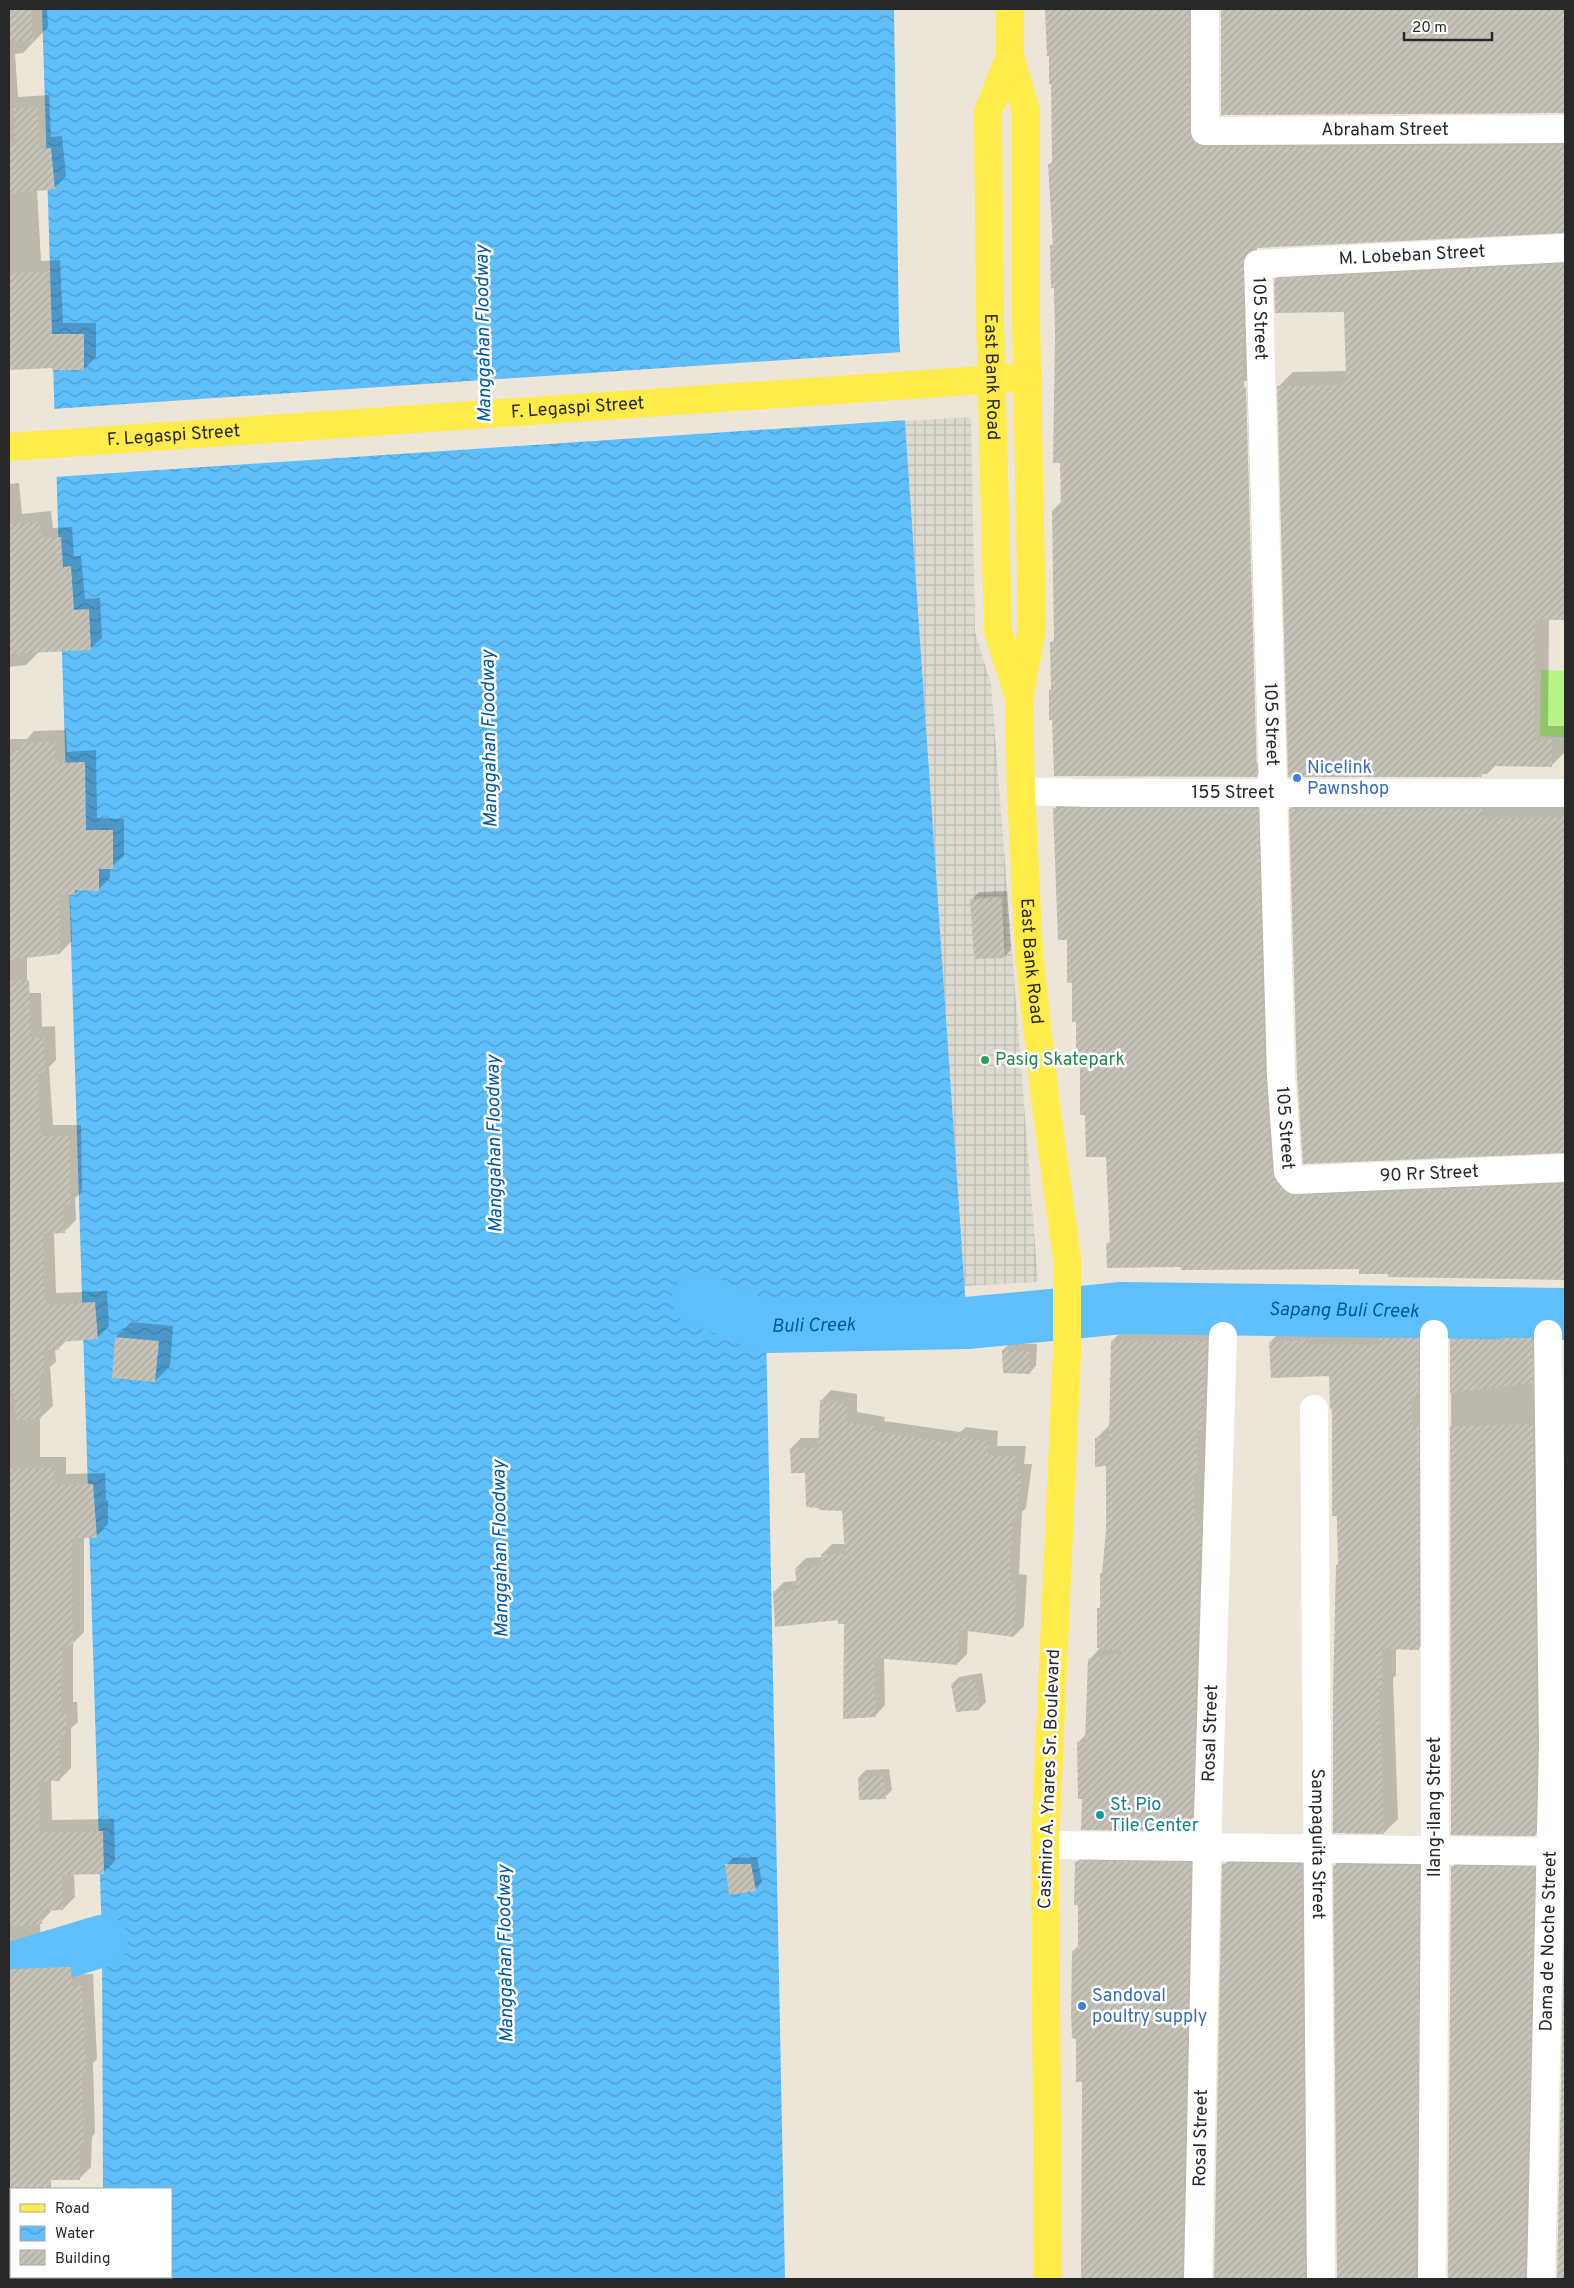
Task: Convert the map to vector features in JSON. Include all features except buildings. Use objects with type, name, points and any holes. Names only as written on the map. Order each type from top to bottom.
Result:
[{"type":"main road","name":"East Bank Road","points":[[1010,9],[1010,56],[1026,111],[1027,377],[1032,629],[1020,700],[1021,791],[1029,953],[1068,1280]]},
{"type":"main road","name":"East Bank Road","points":[[1010,56],[988,112],[992,379],[998,632],[1020,700]]},
{"type":"main road","name":"F. Legaspi Street","points":[[9,447],[1027,377]]},
{"type":"main road","name":"Casimiro A. Ynares Sr. Boulevard","points":[[1048,2279],[1045,1845],[1067,1353],[1068,1280]]},
{"type":"street","name":"Abraham Street","points":[[1205,9],[1205,131],[1565,129]]},
{"type":"street","name":"M. Lobeban Street","points":[[1258,264],[1565,248]]},
{"type":"street","name":"105 Street","points":[[1258,264],[1281,1076],[1288,1172],[1295,1180]]},
{"type":"street","name":"155 Street","points":[[1021,791],[1565,793]]},
{"type":"street","name":"90 Rr Street","points":[[1295,1180],[1565,1168]]},
{"type":"street","name":"Ilang-ilang Street","points":[[1432,2279],[1435,1850],[1434,1334]]},
{"type":"street","name":"Dama de Noche Street","points":[[1541,2279],[1557,1852],[1553,1744],[1548,1334]]},
{"type":"street","name":"Rosal Street","points":[[1198,2279],[1207,1848],[1223,1336]]},
{"type":"street","name":"Sampaguita Street","points":[[1314,1409],[1320,2279]]},
{"type":"street","points":[[1045,1845],[1557,1852]]},
{"type":"green space","points":[[1541,670],[1565,671],[1565,737],[1540,736]]},
{"type":"shaded area","points":[[971,417],[975,632],[991,684],[1038,1282],[964,1286],[905,421]]},
{"type":"water","points":[[42,9],[894,9],[899,335],[967,1323],[766,1327],[785,2279],[104,2279],[172,2278],[172,2188],[103,2188],[102,1941]]},
{"type":"pier","points":[[902,352],[908,420],[54,477],[52,409]]},
{"type":"waterway","name":"Sapang Buli Creek","points":[[698,1299],[766,1327],[967,1323],[1122,1308],[1565,1314]]},
{"type":"waterway","points":[[9,1969],[102,1941]]},
{"type":"place","name":"Nicelink Pawnshop","points":[[1297,778]]},
{"type":"place","name":"Pasig Skatepark","points":[[985,1060]]},
{"type":"place","name":"St. Pio Tile Center","points":[[1100,1815]]},
{"type":"place","name":"Sandoval poultry supply","points":[[1082,2006]]},
{"type":"water label","name":"Manggahan Floodway","points":[[484,334]]},
{"type":"water label","name":"Manggahan Floodway","points":[[490,739]]},
{"type":"water label","name":"Manggahan Floodway","points":[[495,1144]]},
{"type":"water label","name":"Buli Creek","points":[[814,1325]]},
{"type":"water label","name":"Manggahan Floodway","points":[[501,1549]]},
{"type":"water label","name":"Manggahan Floodway","points":[[506,1954]]}]
